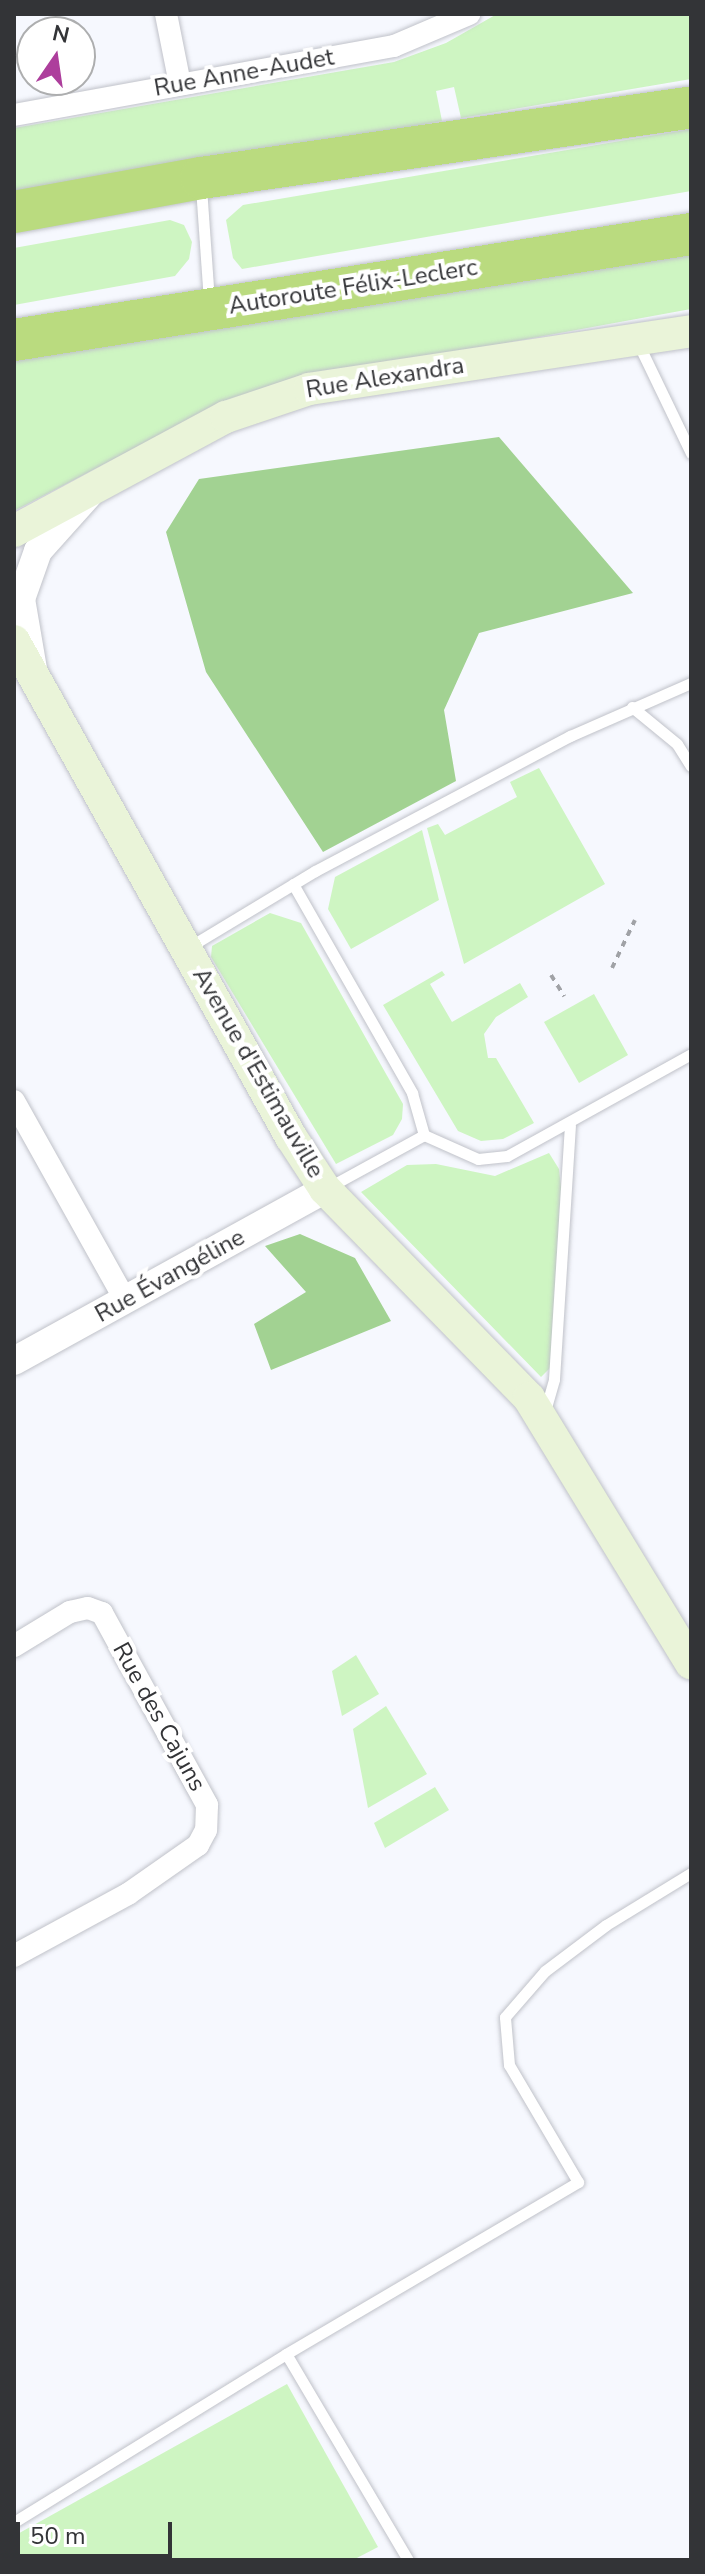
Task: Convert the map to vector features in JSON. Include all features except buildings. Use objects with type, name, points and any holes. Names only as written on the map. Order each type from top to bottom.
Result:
[{"type":"highway","points":[[14,212],[201,178],[691,107]]},
{"type":"highway","name":"Autoroute Félix-Leclerc","points":[[14,340],[691,234]]},
{"type":"main road","name":"Rue Alexandra","points":[[14,531],[90,493],[226,417],[309,389],[691,331]]},
{"type":"main road","name":"Avenue d'Estimauville","points":[[14,641],[186,949],[325,1189],[543,1418],[691,1663]]},
{"type":"street","points":[[166,14],[180,84]]},
{"type":"street","name":"Rue Anne-Audet","points":[[14,115],[394,46],[469,14]]},
{"type":"street","points":[[34,678],[21,599],[38,551],[90,493]]},
{"type":"street","points":[[14,1101],[126,1301]]},
{"type":"street","name":"Rue Évangéline","points":[[14,1361],[325,1189]]},
{"type":"street","name":"Rue des Cajuns","points":[[14,1646],[70,1612],[88,1608],[102,1613],[207,1805],[206,1830],[198,1845],[128,1894],[14,1956]]},
{"type":"lane","points":[[201,178],[209,310]]},
{"type":"lane","points":[[636,339],[691,453]]},
{"type":"lane","points":[[186,949],[293,884],[632,707],[691,683]]},
{"type":"lane","points":[[632,707],[677,744],[691,766]]},
{"type":"lane","points":[[293,884],[412,1093],[424,1135]]},
{"type":"lane","points":[[424,1135],[478,1159],[493,1159],[570,1126],[691,1054]]},
{"type":"lane","points":[[543,1418],[554,1379],[570,1126]]},
{"type":"lane","points":[[325,1189],[424,1135]]},
{"type":"lane","points":[[14,2522],[286,2354],[578,2182],[509,2065],[505,2017],[545,1971],[606,1925],[691,1873]]},
{"type":"lane","points":[[286,2354],[408,2560]]},
{"type":"path","points":[[612,968],[635,920]]},
{"type":"path","points":[[551,975],[564,996]]},
{"type":"green space","points":[[497,14],[691,14],[691,79],[461,118],[454,87],[436,91],[442,121],[14,202],[14,128],[394,62],[446,43]]},
{"type":"green space","points":[[691,129],[691,191],[242,269],[233,258],[226,220],[243,205]]},
{"type":"green space","points":[[170,220],[184,225],[192,242],[189,259],[175,276],[14,305],[14,248]]},
{"type":"green space","points":[[691,249],[691,309],[309,379],[214,407],[14,511],[14,361]]},
{"type":"green space","points":[[499,437],[633,593],[479,633],[444,710],[456,781],[323,852],[206,672],[166,532],[199,479]]},
{"type":"green space","points":[[539,768],[605,884],[464,964],[427,828],[438,824],[445,835],[517,797],[510,782]]},
{"type":"green space","points":[[422,830],[439,900],[351,949],[328,909],[335,877]]},
{"type":"green space","points":[[270,913],[301,923],[403,1104],[402,1119],[393,1135],[336,1164],[211,957],[212,946]]},
{"type":"green space","points":[[442,971],[445,975],[430,984],[452,1022],[520,983],[528,997],[496,1017],[484,1034],[488,1058],[496,1058],[534,1123],[503,1139],[481,1141],[458,1131],[383,1005]]},
{"type":"green space","points":[[594,994],[628,1055],[579,1083],[544,1022]]},
{"type":"green space","points":[[549,1153],[559,1169],[561,1187],[550,1368],[541,1377],[361,1192],[407,1165],[436,1164],[495,1176]]},
{"type":"green space","points":[[300,1234],[355,1258],[391,1321],[271,1370],[254,1324],[306,1292],[265,1246]]},
{"type":"green space","points":[[356,1655],[379,1694],[342,1716],[332,1671]]},
{"type":"green space","points":[[386,1706],[427,1774],[368,1808],[353,1729]]},
{"type":"green space","points":[[435,1787],[449,1810],[385,1848],[374,1823]]},
{"type":"green space","points":[[287,2384],[378,2547],[353,2560],[14,2560],[14,2536]]}]
